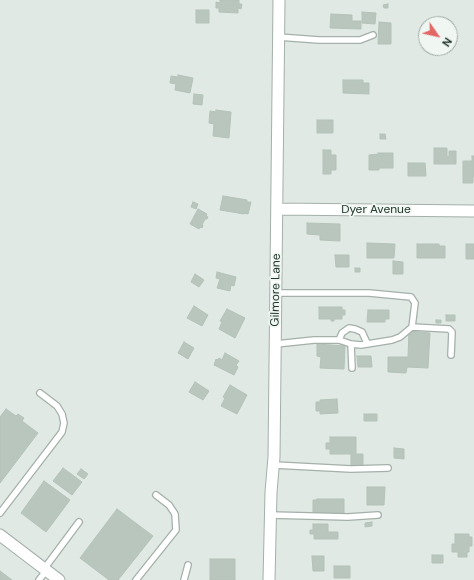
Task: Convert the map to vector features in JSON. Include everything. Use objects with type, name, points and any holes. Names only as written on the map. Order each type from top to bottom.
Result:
[{"type":"street","name":"Gilmore Lane","points":[[269,580],[271,492],[274,465],[279,0]]},
{"type":"street","name":"Dyer Avenue","points":[[277,209],[474,211]]},
{"type":"street","points":[[0,535],[59,580]]},
{"type":"lane","points":[[278,37],[319,40],[360,40],[373,36]]},
{"type":"lane","points":[[276,293],[369,293],[411,297],[415,303],[412,327]]},
{"type":"lane","points":[[276,344],[314,340],[339,340],[351,344],[361,345],[392,340],[400,337],[412,327],[449,329],[452,332],[451,355]]},
{"type":"lane","points":[[339,340],[342,333],[349,328],[362,332],[367,343]]},
{"type":"lane","points":[[351,344],[352,368]]},
{"type":"lane","points":[[0,513],[62,432],[64,423],[62,414],[57,406],[40,393]]},
{"type":"lane","points":[[274,465],[351,469],[388,468]]},
{"type":"lane","points":[[136,580],[176,530],[175,514],[169,505],[156,495]]},
{"type":"lane","points":[[270,515],[348,517],[378,515]]},
{"type":"lane","points":[[40,580],[45,570],[79,522]]},
{"type":"lane","points":[[184,580],[188,565]]},
{"type":"building","points":[[220,0],[239,0],[239,4],[242,4],[241,9],[238,8],[238,13],[219,12],[219,8],[216,8],[216,2],[220,3]]},
{"type":"building","points":[[388,4],[388,8],[384,8],[383,5]]},
{"type":"building","points":[[196,10],[209,10],[209,23],[196,23]]},
{"type":"building","points":[[362,12],[376,13],[375,24],[362,23]]},
{"type":"building","points":[[331,14],[352,15],[352,21],[361,21],[361,29],[330,28]]},
{"type":"building","points":[[379,22],[391,23],[391,44],[378,44]]},
{"type":"building","points":[[178,75],[193,78],[190,93],[175,90],[176,84],[170,83],[171,76],[178,77]]},
{"type":"building","points":[[343,80],[363,80],[363,83],[369,83],[369,94],[343,93]]},
{"type":"building","points":[[194,94],[203,95],[202,105],[193,104]]},
{"type":"building","points":[[216,110],[231,112],[229,138],[213,136],[214,124],[209,123],[210,111],[216,112]]},
{"type":"building","points":[[317,120],[333,120],[333,133],[317,133]]},
{"type":"building","points":[[380,134],[385,134],[386,139],[380,139]]},
{"type":"building","points":[[434,148],[447,148],[447,157],[449,157],[449,151],[456,151],[456,164],[434,164]]},
{"type":"building","points":[[323,150],[331,150],[331,155],[336,155],[336,170],[331,170],[331,174],[323,174]]},
{"type":"building","points":[[378,153],[393,153],[393,168],[369,170],[369,155],[379,154]]},
{"type":"building","points":[[472,156],[474,156],[473,183],[463,183],[463,161],[472,161]]},
{"type":"building","points":[[408,163],[425,163],[426,176],[408,176]]},
{"type":"building","points":[[223,196],[251,202],[248,214],[220,210]]},
{"type":"building","points":[[193,202],[198,204],[196,209],[191,207]]},
{"type":"building","points":[[198,209],[207,214],[206,216],[208,217],[205,219],[202,228],[200,227],[199,229],[190,224]]},
{"type":"building","points":[[307,223],[340,224],[340,241],[320,240],[320,235],[307,234]]},
{"type":"building","points":[[367,243],[395,244],[394,258],[367,258]]},
{"type":"building","points":[[417,244],[439,244],[439,246],[445,246],[445,258],[417,258]]},
{"type":"building","points":[[466,244],[474,244],[474,259],[466,259]]},
{"type":"building","points":[[335,255],[349,255],[349,267],[336,267]]},
{"type":"building","points":[[393,261],[403,262],[403,274],[393,274]]},
{"type":"building","points":[[355,268],[360,268],[360,272],[355,272]]},
{"type":"building","points":[[217,272],[236,277],[234,286],[231,285],[230,291],[217,288],[220,279],[216,278]]},
{"type":"building","points":[[195,274],[204,280],[199,287],[191,282]]},
{"type":"building","points":[[194,306],[208,315],[202,326],[187,318]]},
{"type":"building","points":[[319,307],[342,307],[342,310],[345,310],[345,315],[342,315],[342,319],[334,319],[334,321],[331,321],[331,319],[319,319]]},
{"type":"building","points":[[227,309],[245,318],[235,338],[219,329],[222,322],[220,321]]},
{"type":"building","points":[[368,310],[389,310],[389,319],[385,319],[385,322],[367,322]]},
{"type":"building","points":[[446,315],[455,315],[455,321],[446,321]]},
{"type":"building","points":[[436,320],[441,320],[441,323],[436,323]]},
{"type":"building","points":[[409,331],[430,333],[428,368],[407,367],[406,373],[388,372],[388,357],[408,357]]},
{"type":"building","points":[[184,342],[194,348],[188,359],[178,353]]},
{"type":"building","points":[[317,344],[345,346],[344,369],[320,368],[321,357],[317,356]]},
{"type":"building","points":[[225,353],[239,361],[236,365],[238,367],[234,375],[214,365],[216,359],[218,360],[219,358],[222,360]]},
{"type":"building","points":[[357,356],[371,356],[372,367],[358,367]]},
{"type":"building","points":[[195,382],[209,391],[203,400],[189,392]]},
{"type":"building","points":[[230,385],[247,395],[237,414],[221,406],[225,398],[223,397]]},
{"type":"building","points":[[337,399],[338,413],[320,414],[320,411],[316,411],[316,402],[320,402],[320,400]]},
{"type":"building","points":[[6,409],[16,416],[18,414],[24,418],[22,421],[38,433],[0,483],[0,417]]},
{"type":"building","points":[[364,414],[377,414],[377,421],[364,421]]},
{"type":"building","points":[[330,437],[356,437],[356,454],[363,454],[363,466],[351,466],[351,454],[330,454],[330,449],[326,449],[326,443],[330,443]]},
{"type":"building","points":[[394,448],[404,449],[404,459],[394,458]]},
{"type":"building","points":[[63,468],[82,482],[72,495],[53,481]]},
{"type":"building","points":[[81,469],[88,474],[84,479],[77,474]]},
{"type":"building","points":[[44,481],[70,500],[46,532],[21,513]]},
{"type":"building","points":[[367,487],[385,487],[384,505],[367,505]]},
{"type":"building","points":[[344,499],[344,515],[313,513],[313,500]]},
{"type":"building","points":[[117,509],[153,536],[118,580],[109,580],[80,558]]},
{"type":"building","points":[[372,522],[372,526],[365,527],[365,523]]},
{"type":"building","points":[[313,524],[328,524],[328,532],[338,532],[338,539],[314,539],[314,534],[310,534],[310,530],[313,530]]},
{"type":"building","points":[[455,534],[469,534],[469,537],[472,537],[472,546],[469,546],[467,557],[458,557],[458,552],[452,552],[452,544],[455,544]]},
{"type":"building","points":[[432,555],[443,555],[443,563],[432,563]]},
{"type":"building","points":[[312,556],[324,556],[324,571],[313,571]]},
{"type":"building","points":[[210,559],[235,559],[235,580],[210,580]]},
{"type":"building","points":[[334,566],[350,566],[350,578],[334,578]]},
{"type":"building","points":[[0,571],[12,580],[0,580]]}]
